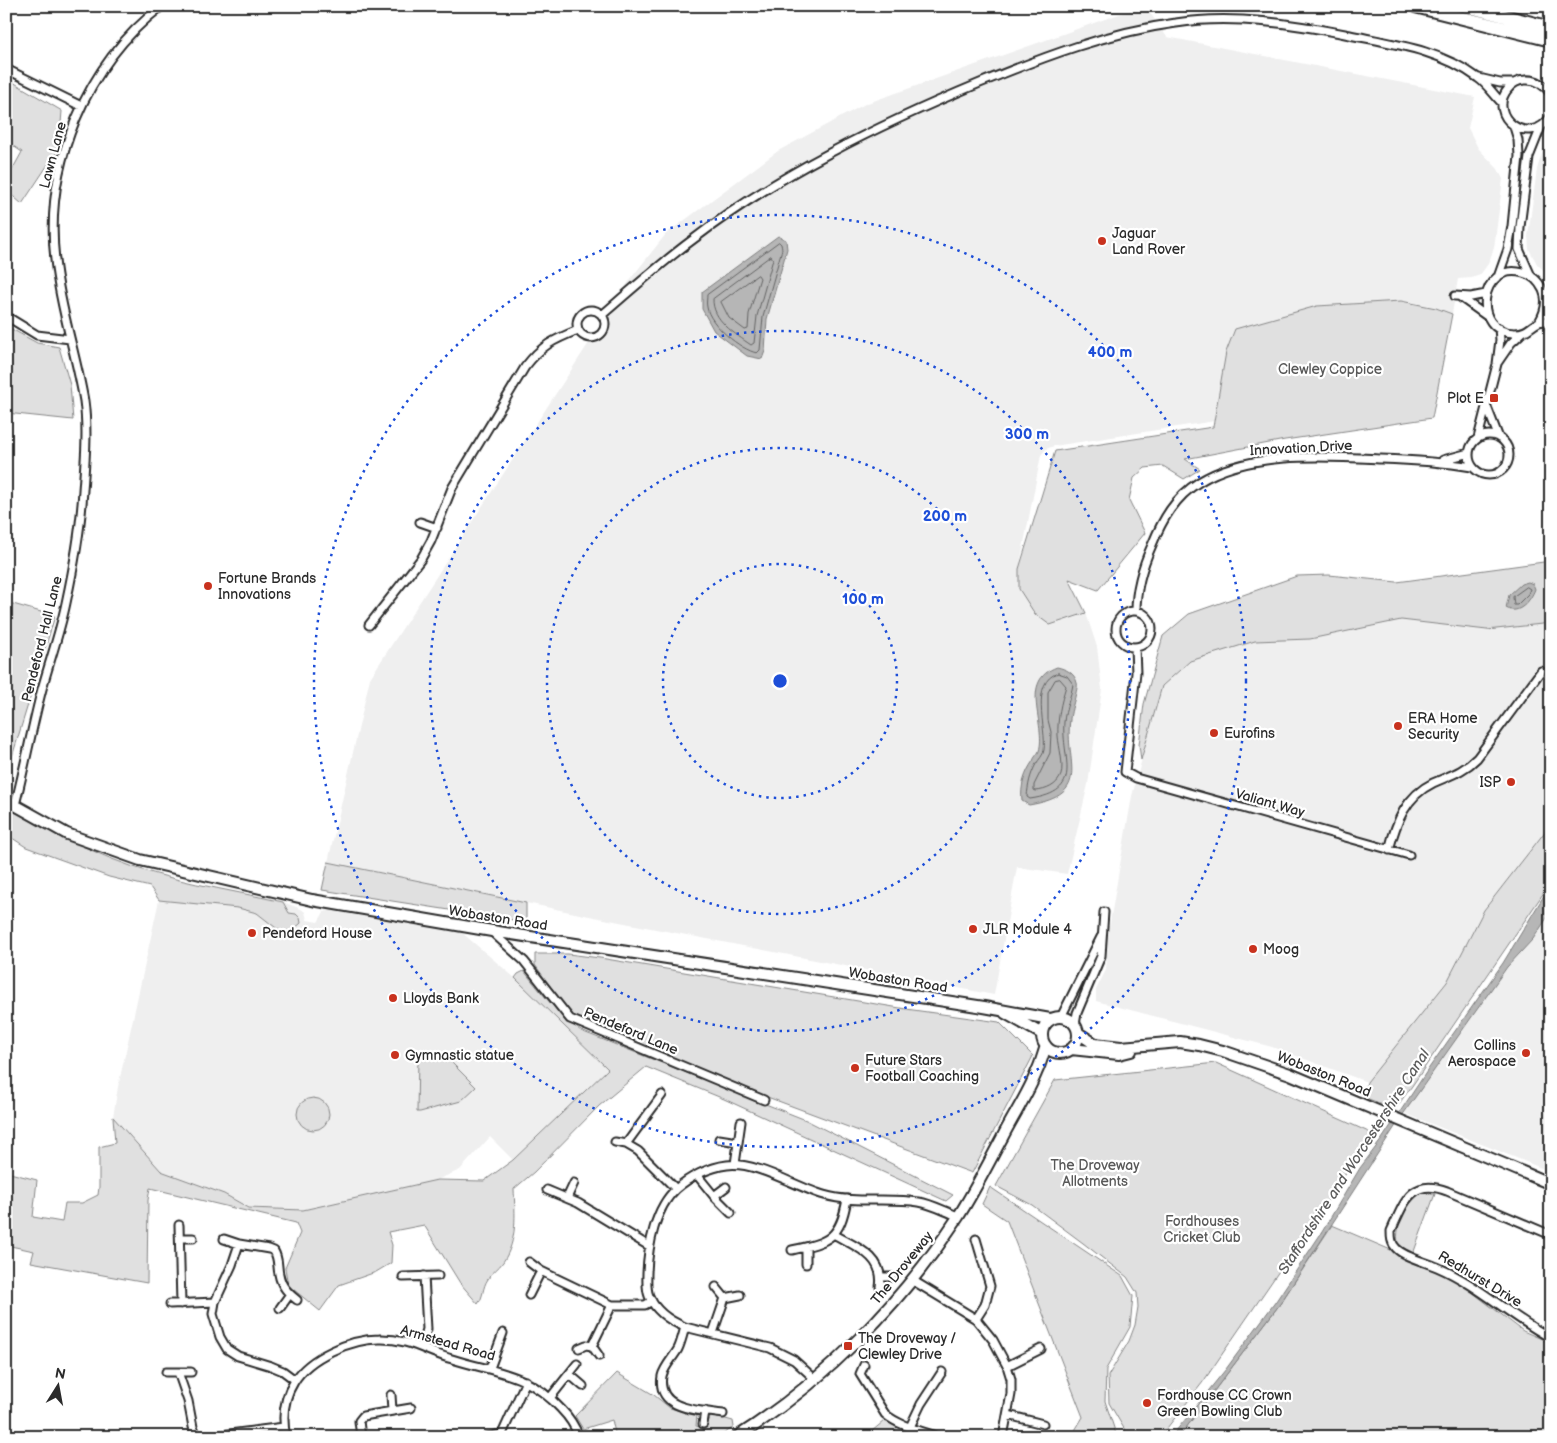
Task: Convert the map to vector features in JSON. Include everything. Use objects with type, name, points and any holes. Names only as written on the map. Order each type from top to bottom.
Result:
[{"type":"highway","points":[[1415,6],[1551,40]]},
{"type":"highway","points":[[1466,6],[1551,28]]},
{"type":"highway","points":[[1505,29],[1551,46]]},
{"type":"street","name":"Lawn Lane","points":[[70,340],[55,259],[54,202],[59,173],[71,131],[81,106],[100,75],[118,49],[140,25],[162,6]]},
{"type":"street","points":[[602,315],[691,241],[799,170],[871,132],[962,90],[1063,51],[1122,34],[1177,22],[1215,20],[1270,22],[1321,29],[1407,47],[1438,56],[1479,78],[1500,83],[1514,83],[1528,79],[1542,84],[1551,94]]},
{"type":"street","points":[[6,69],[81,106]]},
{"type":"street","points":[[1479,78],[1502,103]]},
{"type":"street","points":[[1488,317],[1485,310],[1486,294],[1488,288],[1498,277],[1508,249],[1512,226],[1519,156],[1518,140],[1514,127],[1504,114],[1502,103],[1506,91],[1514,83]]},
{"type":"street","points":[[1531,276],[1519,249],[1520,227],[1529,157],[1541,127],[1551,116]]},
{"type":"street","points":[[1514,127],[1528,131],[1541,127]]},
{"type":"street","points":[[1498,277],[1511,272],[1525,273],[1537,280],[1544,293],[1551,300]]},
{"type":"street","points":[[1486,294],[1458,297],[1488,317],[1499,328],[1515,333],[1532,328],[1539,322],[1546,308],[1544,293]]},
{"type":"street","points":[[594,310],[602,315],[605,320],[604,332],[599,337],[587,338],[578,330],[578,319],[584,312],[594,310]]},
{"type":"street","points":[[6,316],[37,335],[70,340]]},
{"type":"street","points":[[1539,322],[1551,321]]},
{"type":"street","points":[[1487,407],[1499,438],[1507,447],[1509,453],[1508,460],[1502,470],[1491,475],[1477,472],[1472,466],[1469,453],[1470,447],[1478,438],[1487,407],[1497,364],[1500,340],[1499,328]]},
{"type":"street","points":[[369,625],[432,541],[452,488],[525,367],[537,352],[550,342],[578,330]]},
{"type":"street","points":[[1497,364],[1511,343],[1523,332]]},
{"type":"street","name":"Pendeford Hall Lane","points":[[11,802],[66,605],[81,520],[85,446],[84,403],[70,340]]},
{"type":"street","points":[[1478,438],[1488,435],[1499,438]]},
{"type":"street","name":"Innovation Drive","points":[[1437,461],[1460,457],[1469,453]]},
{"type":"street","name":"Innovation Drive","points":[[1136,611],[1141,577],[1159,528],[1178,498],[1209,476],[1242,464],[1288,459],[1347,457],[1437,461],[1472,466]]},
{"type":"street","points":[[420,522],[437,528]]},
{"type":"street","points":[[1136,611],[1143,614],[1152,626],[1148,640],[1142,645],[1135,647],[1127,646],[1121,641],[1117,635],[1116,628],[1122,615],[1136,611]]},
{"type":"street","name":"Valiant Way","points":[[1135,647],[1136,673],[1125,772],[1136,778],[1410,855]]},
{"type":"street","points":[[1389,850],[1395,828],[1409,802],[1420,791],[1431,784],[1468,768],[1541,671]]},
{"type":"street","name":"Wobaston Road","points":[[11,802],[67,834],[140,860],[312,900],[492,932],[1056,1018]]},
{"type":"street","points":[[1102,934],[1056,1018],[1044,1026],[1042,1034],[1046,1046],[1056,1052],[1064,1052],[1071,1049],[1077,1041],[1077,1013],[1101,956],[1104,912]]},
{"type":"street","name":"Pendeford Lane","points":[[492,932],[524,961],[570,1019],[764,1100]]},
{"type":"street","name":"Wobaston Road","points":[[999,1010],[1042,1034]]},
{"type":"street","points":[[1056,1018],[1068,1019],[1076,1029]]},
{"type":"street","name":"Wobaston Road","points":[[1076,1029],[1095,1044],[1121,1047],[1180,1042],[1199,1044],[1223,1051],[1290,1074],[1551,1184]]},
{"type":"street","name":"Wobaston Road","points":[[1071,1049],[1119,1054],[1166,1043]]},
{"type":"street","name":"The Droveway","points":[[740,1436],[816,1380],[857,1341],[912,1280],[934,1252],[978,1184],[1037,1072],[1046,1046]]},
{"type":"street","name":"The Droveway","points":[[1037,1072],[1056,1052]]},
{"type":"street","points":[[626,1144],[662,1095]]},
{"type":"street","points":[[735,1164],[741,1122]]},
{"type":"street","points":[[719,1138],[738,1142]]},
{"type":"street","points":[[615,1142],[626,1144],[638,1151],[676,1189]]},
{"type":"street","points":[[816,1380],[794,1360],[770,1348],[685,1327],[673,1322],[660,1312],[648,1293],[649,1246],[655,1224],[666,1202],[676,1189],[697,1175],[735,1164],[774,1175],[827,1196],[847,1199],[922,1202],[958,1216]]},
{"type":"street","points":[[697,1175],[731,1213]]},
{"type":"street","points":[[567,1198],[574,1183]]},
{"type":"street","points":[[714,1196],[726,1187]]},
{"type":"street","name":"Redhurst Drive","points":[[1551,1235],[1448,1191],[1430,1187],[1418,1189],[1407,1198],[1391,1236],[1394,1247],[1400,1252],[1453,1275],[1551,1338]]},
{"type":"street","points":[[547,1190],[567,1198],[649,1246]]},
{"type":"street","points":[[792,1250],[806,1247],[835,1234],[840,1228],[847,1199]]},
{"type":"street","points":[[179,1225],[181,1304]]},
{"type":"street","points":[[835,1234],[863,1250],[872,1258],[879,1268],[881,1277],[880,1287]]},
{"type":"street","points":[[180,1238],[193,1238]]},
{"type":"street","points":[[224,1239],[239,1244],[269,1248],[274,1251],[282,1284],[297,1300]]},
{"type":"street","points":[[976,1239],[990,1286],[986,1305],[976,1319]]},
{"type":"street","points":[[239,1244],[215,1302],[214,1314],[220,1337],[227,1349],[238,1356],[283,1371],[295,1380]]},
{"type":"street","points":[[806,1247],[806,1264]]},
{"type":"street","points":[[529,1262],[541,1271],[612,1305],[645,1305],[652,1301]]},
{"type":"street","points":[[529,1296],[541,1271]]},
{"type":"street","points":[[422,1346],[427,1329],[424,1276]]},
{"type":"street","points":[[403,1277],[438,1276]]},
{"type":"street","points":[[881,1277],[892,1277]]},
{"type":"street","points":[[912,1280],[976,1319],[992,1340],[1011,1379],[1011,1394],[1003,1437]]},
{"type":"street","points":[[716,1287],[725,1298]]},
{"type":"street","points":[[280,1308],[290,1294]]},
{"type":"street","points":[[725,1298],[740,1295]]},
{"type":"street","points":[[713,1333],[725,1298]]},
{"type":"street","points":[[170,1304],[215,1302]]},
{"type":"street","points":[[592,1346],[612,1305]]},
{"type":"street","points":[[685,1327],[679,1348],[662,1376],[664,1393],[673,1404],[683,1408],[723,1414]]},
{"type":"street","points":[[490,1368],[503,1333]]},
{"type":"street","name":"Armstead Road","points":[[286,1437],[284,1427],[286,1401],[295,1380],[305,1368],[339,1348],[357,1342],[380,1339],[422,1346],[451,1359],[490,1368],[526,1381],[550,1398],[576,1427],[579,1437]]},
{"type":"street","points":[[579,1348],[586,1345],[592,1346],[599,1356]]},
{"type":"street","points":[[1006,1366],[1041,1349]]},
{"type":"street","points":[[550,1398],[577,1364]]},
{"type":"street","points":[[864,1364],[860,1374],[885,1414],[910,1427],[939,1437]]},
{"type":"street","points":[[166,1372],[191,1372]]},
{"type":"street","points":[[178,1372],[188,1401],[193,1427],[198,1437]]},
{"type":"street","points":[[910,1427],[921,1404],[942,1372]]},
{"type":"street","points":[[569,1374],[583,1386]]},
{"type":"street","points":[[487,1437],[502,1435],[526,1381]]},
{"type":"street","points":[[391,1395],[392,1410]]},
{"type":"street","points":[[361,1437],[359,1421],[363,1416],[411,1408]]},
{"type":"street","points":[[703,1424],[705,1411]]},
{"type":"street","points":[[1008,1415],[1044,1424]]},
{"type":"street","points":[[206,1437],[284,1427]]},
{"type":"shaded area","points":[[1145,6],[1167,37],[1475,97],[1468,128],[1478,148],[1498,169],[1503,179],[1494,248],[1488,264],[1480,275],[1472,278],[1458,279],[1452,314],[1436,308],[1401,301],[1317,306],[1235,329],[1226,352],[1215,421],[1054,446],[1046,449],[1041,455],[1019,569],[1019,589],[1050,625],[1086,613],[1097,647],[1102,689],[1088,784],[1067,874],[1017,867],[994,995],[599,918],[328,862],[370,678],[632,277],[666,234],[778,151],[865,104]]},
{"type":"shaded area","points":[[1551,141],[1551,277],[1537,264],[1529,249],[1528,236],[1537,169],[1543,150]]},
{"type":"shaded area","points":[[1551,619],[1551,824],[1484,910],[1447,982],[1367,1082],[1272,1047],[1096,1001],[1096,990],[1106,970],[1109,928],[1132,796],[1147,740],[1162,686],[1190,661],[1255,641],[1310,639],[1401,620],[1487,630]]},
{"type":"shaded area","points":[[159,900],[238,908],[257,913],[280,931],[296,914],[289,913],[283,902],[305,912],[307,920],[318,922],[324,912],[331,910],[461,932],[515,978],[608,1069],[513,1160],[490,1137],[460,1170],[432,1182],[303,1210],[249,1207],[224,1194],[161,1171],[113,1117]]},
{"type":"shaded area","points":[[1551,912],[1551,1172],[1404,1113],[1507,967],[1533,939]]},
{"type":"green space","points":[[6,78],[62,111],[59,148],[22,204],[6,190],[6,181],[22,152],[6,141]]},
{"type":"green space","name":"Clewley Coppice","points":[[1401,301],[1436,308],[1452,314],[1432,418],[1285,440],[1185,459],[1200,469],[1184,479],[1163,466],[1145,468],[1134,478],[1129,500],[1145,533],[1098,590],[1069,579],[1086,613],[1050,625],[1035,614],[1019,589],[1019,569],[1055,451],[1213,427],[1226,352],[1235,329],[1317,306]]},
{"type":"green space","points":[[6,326],[37,343],[59,347],[70,385],[73,420],[6,413]]},
{"type":"green space","points":[[1551,561],[1551,623],[1487,630],[1401,620],[1310,639],[1255,641],[1190,661],[1162,686],[1141,760],[1139,745],[1144,704],[1163,636],[1189,614],[1297,576],[1329,575],[1397,582]]},
{"type":"green space","points":[[6,602],[55,616],[8,770],[6,770]]},
{"type":"green space","points":[[6,806],[85,847],[133,867],[196,884],[283,902],[289,913],[296,914],[300,918],[301,923],[291,932],[280,931],[257,913],[238,908],[159,900],[150,887],[109,877],[26,847],[6,834]]},
{"type":"green space","points":[[1551,824],[1551,882],[1412,1086],[1395,1109],[1363,1097],[1367,1082],[1447,982],[1484,910]]},
{"type":"green space","points":[[328,862],[526,903],[526,922],[322,890]]},
{"type":"green space","points":[[535,954],[568,954],[600,958],[906,1009],[999,1022],[1033,1056],[972,1173],[770,1098],[571,1015],[535,965]]},
{"type":"green space","points":[[524,971],[558,1011],[581,1031],[806,1120],[953,1195],[946,1201],[724,1099],[646,1067],[599,1106],[534,1172],[514,1189],[514,1227],[511,1245],[503,1262],[486,1282],[478,1304],[460,1283],[424,1225],[388,1232],[392,1245],[391,1263],[376,1272],[339,1285],[320,1311],[288,1285],[285,1268],[300,1233],[296,1223],[150,1188],[148,1200],[147,1283],[31,1262],[34,1251],[6,1245],[6,1172],[37,1180],[33,1217],[62,1222],[65,1203],[82,1203],[98,1195],[99,1147],[115,1143],[113,1117],[161,1171],[224,1194],[249,1208],[303,1210],[437,1180],[484,1181],[513,1160],[608,1069],[515,978]]},
{"type":"green space","points":[[442,1053],[476,1087],[461,1101],[417,1112],[418,1058],[422,1055],[436,1057]]},
{"type":"green space","name":"Fordhouses Cricket Club","points":[[1216,1063],[1373,1134],[1203,1382],[1160,1437],[1129,1437],[1109,1403],[1108,1376],[1129,1341],[1135,1325],[1138,1307],[1137,1293],[1127,1277],[1083,1243],[1032,1205],[996,1186],[1055,1080]]},
{"type":"green space","points":[[313,1098],[319,1099],[324,1103],[328,1108],[328,1120],[324,1125],[319,1129],[313,1130],[307,1129],[302,1125],[298,1120],[297,1114],[298,1108],[302,1103],[307,1099]]},
{"type":"green space","points":[[990,1187],[1122,1276],[1133,1296],[1130,1327],[1106,1369],[1105,1401],[1117,1437],[1071,1437],[1083,1417],[1007,1221],[982,1204]]},
{"type":"green space","points":[[1421,1193],[1435,1194],[1413,1254],[1398,1244],[1398,1229],[1406,1209]]},
{"type":"green space","points":[[1332,1225],[1438,1270],[1468,1289],[1523,1331],[1551,1343],[1551,1437],[1179,1437],[1280,1304]]},
{"type":"green space","points":[[617,1373],[654,1395],[670,1408],[697,1415],[696,1426],[706,1428],[711,1415],[733,1421],[734,1427],[719,1437],[616,1437],[612,1420],[583,1429],[575,1416]]},
{"type":"green space","points":[[884,1421],[897,1426],[893,1437],[865,1437]]},
{"type":"water","points":[[778,236],[786,240],[787,249],[767,319],[765,351],[762,359],[747,356],[714,331],[702,309],[702,292]]},
{"type":"water","points":[[1528,582],[1533,584],[1535,589],[1531,598],[1524,606],[1515,610],[1506,608],[1509,595],[1521,584]]},
{"type":"water","points":[[1057,667],[1070,672],[1077,683],[1071,711],[1069,736],[1072,774],[1069,785],[1062,793],[1049,800],[1029,805],[1022,801],[1022,785],[1030,765],[1039,751],[1040,728],[1036,693],[1039,682],[1045,674]]},
{"type":"water","points":[[1551,884],[1551,912],[1533,939],[1507,967],[1404,1113],[1280,1304],[1179,1437],[1171,1437],[1226,1369],[1276,1301],[1322,1232],[1360,1168],[1503,963]]},
{"type":"place","name":"Jaguar Land Rover","points":[[1102,241]]},
{"type":"place","name":"Plot E","points":[[1494,398]]},
{"type":"place","name":"Fortune Brands Innovations","points":[[208,586]]},
{"type":"place","name":"ERA Home Security","points":[[1398,726]]},
{"type":"place","name":"Eurofins","points":[[1214,733]]},
{"type":"place","name":"ISP","points":[[1511,782]]},
{"type":"place","name":"JLR Module 4","points":[[973,929]]},
{"type":"place","name":"Pendeford House","points":[[252,933]]},
{"type":"place","name":"Moog","points":[[1253,949]]},
{"type":"place","name":"Lloyds Bank","points":[[393,998]]},
{"type":"place","name":"Collins Aerospace","points":[[1526,1053]]},
{"type":"place","name":"Gymnastic statue","points":[[395,1055]]},
{"type":"place","name":"Future Stars Football Coaching","points":[[855,1068]]},
{"type":"place","name":"The Droveway / Clewley Drive","points":[[848,1346]]},
{"type":"place","name":"Fordhouse CC Crown Green Bowling Club","points":[[1147,1403]]},
{"type":"water label","name":"Staffordshire and Worcestershire Canal","points":[[1354,1162]]},
{"type":"park label","name":"The Droveway Allotments","points":[[1095,1174]]}]
